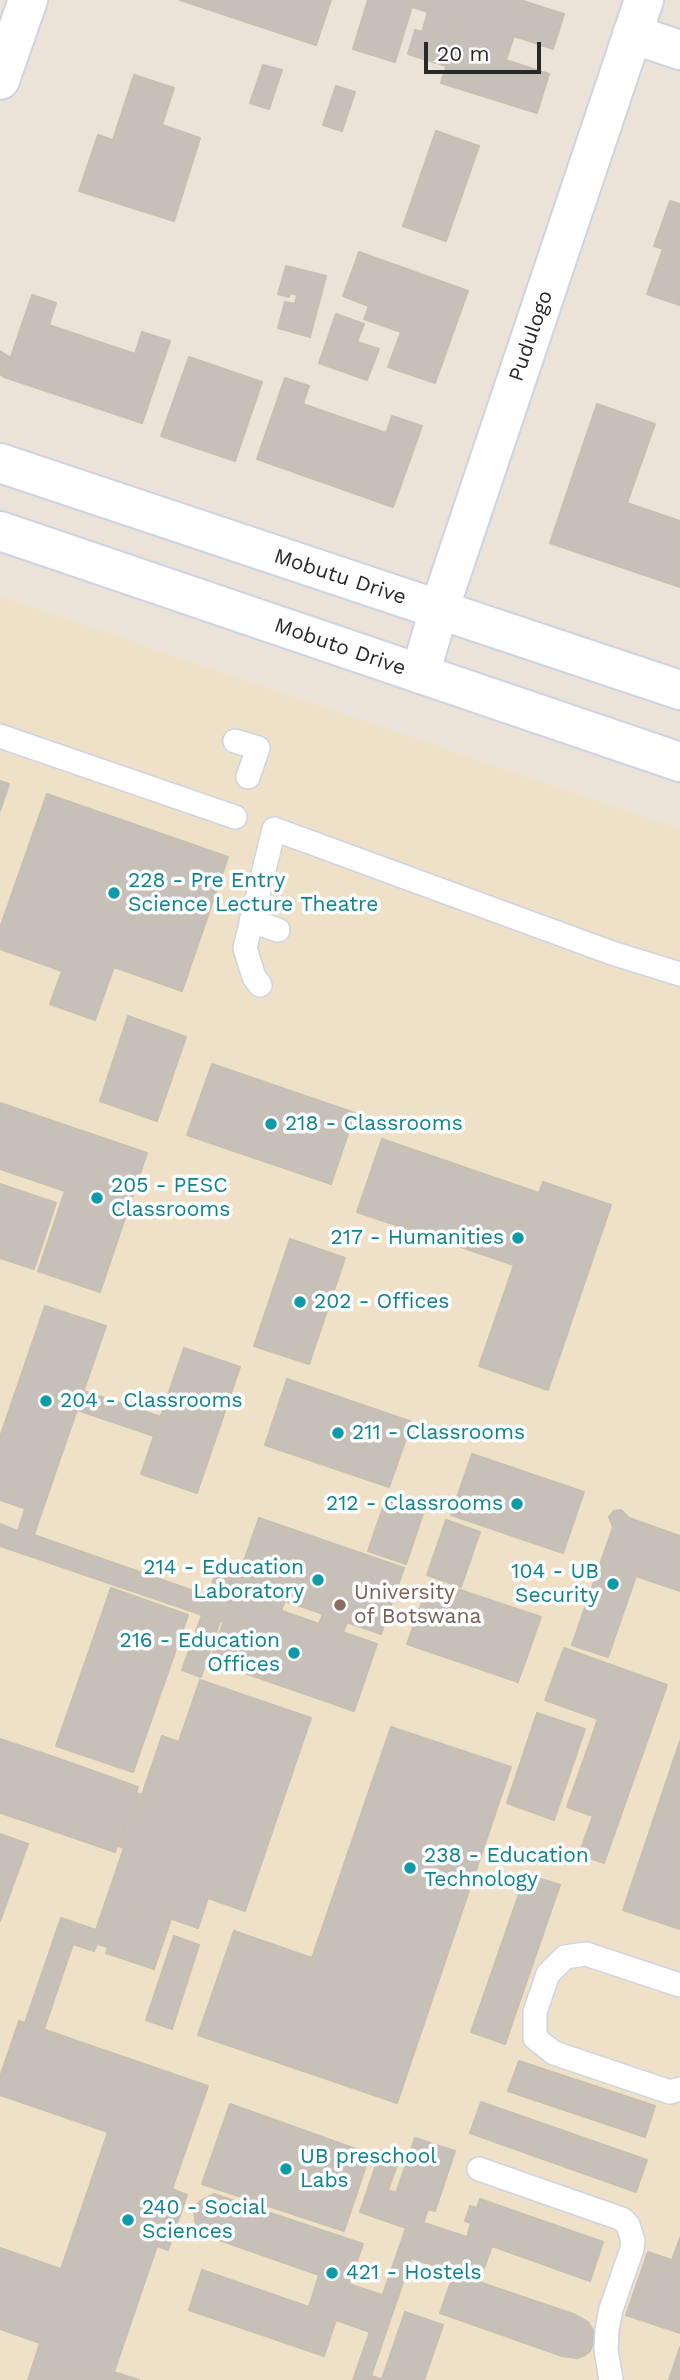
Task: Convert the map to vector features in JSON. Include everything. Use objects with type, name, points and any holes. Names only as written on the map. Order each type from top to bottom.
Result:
[{"type":"main road","points":[[0,80],[28,0]]},
{"type":"main road","points":[[638,17],[680,50]]},
{"type":"main road","name":"Pudulogo","points":[[420,674],[439,610],[638,17]]},
{"type":"main road","name":"Mobutu Drive","points":[[0,463],[680,690]]},
{"type":"main road","name":"Mobuto Drive","points":[[0,531],[680,762]]},
{"type":"lane","points":[[0,736],[235,817]]},
{"type":"lane","points":[[236,741],[258,748],[248,777]]},
{"type":"lane","points":[[260,985],[254,976],[245,948],[274,829],[612,953],[680,974]]},
{"type":"lane","points":[[251,921],[278,930]]},
{"type":"lane","points":[[680,1985],[586,1954],[565,1957],[548,1974],[535,2012],[535,2038],[554,2053],[670,2092],[680,2089]]},
{"type":"lane","points":[[479,2169],[622,2220],[628,2225],[633,2241],[632,2249],[611,2309],[607,2330],[606,2350],[611,2380]]},
{"type":"shaded area","name":"University of Botswana","points":[[0,596],[680,829],[680,2380],[0,2380]]},
{"type":"building","points":[[180,0],[331,0],[316,45]]},
{"type":"building","points":[[368,0],[414,0],[395,62],[353,49]]},
{"type":"building","points":[[414,0],[520,0],[564,14],[553,49],[514,36],[506,60],[549,74],[537,113],[441,83],[460,22],[412,7]]},
{"type":"building","points":[[428,12],[460,22],[446,66],[408,54],[415,30],[422,32]]},
{"type":"building","points":[[263,65],[282,70],[269,109],[250,103]]},
{"type":"building","points":[[134,75],[174,88],[162,125],[200,138],[174,221],[79,191],[98,135],[113,140]]},
{"type":"building","points":[[336,86],[355,92],[342,131],[323,125]]},
{"type":"building","points":[[436,131],[479,146],[446,241],[403,226]]},
{"type":"building","points":[[670,201],[680,204],[680,305],[647,294],[663,249],[654,246]]},
{"type":"building","points":[[359,252],[468,291],[435,383],[388,367],[401,332],[364,319],[369,306],[343,296]]},
{"type":"building","points":[[286,266],[326,276],[310,337],[278,328],[285,302],[295,304],[297,295],[290,293],[289,297],[278,294]]},
{"type":"building","points":[[32,295],[56,303],[49,325],[135,354],[142,332],[170,341],[142,423],[4,377]]},
{"type":"building","points":[[336,314],[364,324],[357,342],[379,349],[367,380],[319,363]]},
{"type":"building","points":[[0,351],[11,358],[4,377],[0,374]]},
{"type":"building","points":[[189,357],[262,382],[235,461],[161,436]]},
{"type":"building","points":[[285,378],[309,386],[303,404],[386,433],[392,416],[422,426],[393,507],[257,459]]},
{"type":"building","points":[[597,404],[655,424],[627,503],[680,521],[680,587],[550,543]]},
{"type":"building","points":[[0,781],[9,784],[0,811]]},
{"type":"building","name":"228 - Pre Entry Science Lecture Theatre","points":[[47,794],[228,857],[182,991],[114,967],[95,1020],[50,1004],[62,971],[0,949],[0,928]]},
{"type":"building","points":[[128,1016],[186,1037],[157,1121],[100,1101]]},
{"type":"building","name":"218 - Classrooms","points":[[212,1064],[355,1113],[331,1184],[187,1135]]},
{"type":"building","name":"205 - PESC Classrooms","points":[[0,1103],[147,1153],[100,1292],[38,1271],[65,1191],[0,1169]]},
{"type":"building","name":"217 - Humanities","points":[[382,1139],[539,1193],[543,1182],[611,1205],[548,1390],[479,1366],[514,1265],[357,1212]]},
{"type":"building","points":[[0,1184],[56,1203],[34,1269],[0,1258]]},
{"type":"building","name":"202 - Offices","points":[[290,1239],[345,1258],[309,1364],[254,1346]]},
{"type":"building","name":"204 - Classrooms","points":[[45,1306],[106,1326],[41,1514],[0,1500],[0,1437]]},
{"type":"building","points":[[184,1348],[240,1367],[197,1493],[141,1474]]},
{"type":"building","name":"211 - Classrooms","points":[[287,1379],[412,1422],[389,1487],[265,1445]]},
{"type":"building","points":[[84,1391],[161,1417],[154,1436],[77,1410]]},
{"type":"building","name":"212 - Classrooms","points":[[472,1454],[584,1492],[563,1553],[451,1515]]},
{"type":"building","points":[[387,1496],[425,1508],[406,1564],[368,1551]]},
{"type":"building","points":[[25,1509],[41,1514],[34,1535],[208,1596],[217,1569],[239,1576],[223,1622],[0,1546],[0,1524],[18,1531]]},
{"type":"building","name":"104 - UB Security","points":[[621,1510],[629,1518],[680,1536],[680,1591],[636,1576],[608,1657],[572,1645],[613,1527],[609,1517],[614,1511]]},
{"type":"building","name":"214 - Education Laboratory","points":[[259,1518],[404,1568],[381,1634],[236,1584]]},
{"type":"building","points":[[446,1520],[480,1532],[461,1587],[427,1575]]},
{"type":"building","points":[[430,1580],[541,1617],[518,1682],[407,1644]]},
{"type":"building","points":[[111,1588],[188,1615],[133,1772],[56,1746]]},
{"type":"building","name":"216 - Education Offices","points":[[233,1594],[377,1644],[354,1711],[210,1661]]},
{"type":"building","points":[[265,1594],[285,1601],[281,1611],[261,1604]]},
{"type":"building","points":[[323,1614],[347,1623],[343,1632],[319,1624]]},
{"type":"building","points":[[202,1615],[220,1621],[201,1677],[182,1670]]},
{"type":"building","points":[[564,1648],[667,1685],[604,1863],[579,1854],[593,1816],[567,1807],[598,1719],[545,1700]]},
{"type":"building","points":[[200,1680],[311,1718],[245,1911],[208,1898],[198,1928],[124,1902]]},
{"type":"building","points":[[537,1713],[585,1729],[554,1820],[507,1803]]},
{"type":"building","name":"238 - Education Technology","points":[[391,1727],[511,1767],[397,2103],[198,2035],[234,1931],[312,1958]]},
{"type":"building","points":[[162,1736],[179,1742],[108,1947],[97,1944],[94,1951],[73,1944],[44,2029],[25,2023],[61,1918],[96,1930]]},
{"type":"building","points":[[0,1739],[54,1757],[31,1823],[0,1813]]},
{"type":"building","points":[[680,1741],[680,1929],[623,1910]]},
{"type":"building","points":[[54,1757],[138,1787],[115,1852],[31,1823]]},
{"type":"building","points":[[136,1793],[142,1795],[124,1848],[118,1846]]},
{"type":"building","points":[[0,1834],[28,1844],[0,1921]]},
{"type":"building","points":[[526,1874],[560,1885],[505,2044],[471,2032]]},
{"type":"building","points":[[124,1902],[171,1919],[154,1969],[106,1953]]},
{"type":"building","points":[[174,1936],[199,1945],[172,2029],[146,2020]]},
{"type":"building","name":"240 - Social Sciences","points":[[19,2021],[208,2086],[172,2189],[187,2195],[168,2250],[157,2246],[114,2372],[139,2380],[28,2380],[40,2343],[0,2329],[0,2248],[61,2269],[108,2132],[0,2095],[0,2077]]},
{"type":"building","points":[[519,2061],[655,2106],[645,2137],[508,2091]]},
{"type":"building","points":[[481,2102],[647,2160],[636,2192],[470,2133]]},
{"type":"building","name":"UB preschool Labs","points":[[230,2104],[370,2154],[344,2231],[202,2184]]},
{"type":"building","points":[[415,2138],[455,2151],[435,2211],[428,2209],[371,2376],[382,2379],[405,2312],[443,2325],[424,2380],[353,2380],[406,2228],[360,2212],[381,2150],[400,2157],[388,2190],[396,2193]]},
{"type":"building","name":"421 - Hostels","points":[[214,2194],[363,2244],[349,2284],[382,2295],[370,2332],[336,2320],[324,2356],[189,2310],[202,2270],[309,2307],[319,2275],[202,2234],[196,2227],[194,2210],[199,2202]]},
{"type":"building","points":[[480,2199],[603,2242],[590,2281],[492,2246],[479,2282],[576,2315],[588,2322],[596,2335],[590,2351],[585,2355],[577,2358],[562,2356],[440,2313],[454,2273],[412,2258],[424,2223],[467,2237],[471,2223],[465,2221],[470,2206],[477,2208]]},
{"type":"building","points":[[680,2238],[680,2333],[626,2315],[648,2252],[672,2260]]},
{"type":"building","points":[[680,2347],[680,2380],[669,2380]]},
{"type":"place","name":"228 - Pre Entry Science Lecture Theatre","points":[[114,893]]},
{"type":"place","name":"218 - Classrooms","points":[[271,1124]]},
{"type":"place","name":"205 - PESC Classrooms","points":[[97,1198]]},
{"type":"place","name":"217 - Humanities","points":[[518,1238]]},
{"type":"place","name":"202 - Offices","points":[[300,1302]]},
{"type":"place","name":"204 - Classrooms","points":[[46,1401]]},
{"type":"place","name":"211 - Classrooms","points":[[338,1433]]},
{"type":"place","name":"212 - Classrooms","points":[[517,1504]]},
{"type":"place","name":"214 - Education Laboratory","points":[[318,1580]]},
{"type":"place","name":"104 - UB Security","points":[[613,1584]]},
{"type":"place","name":"University of Botswana","points":[[340,1605]]},
{"type":"place","name":"216 - Education Offices","points":[[294,1653]]},
{"type":"place","name":"238 - Education Technology","points":[[410,1868]]},
{"type":"place","name":"UB preschool Labs","points":[[286,2169]]},
{"type":"place","name":"240 - Social Sciences","points":[[128,2220]]},
{"type":"place","name":"421 - Hostels","points":[[332,2273]]}]
